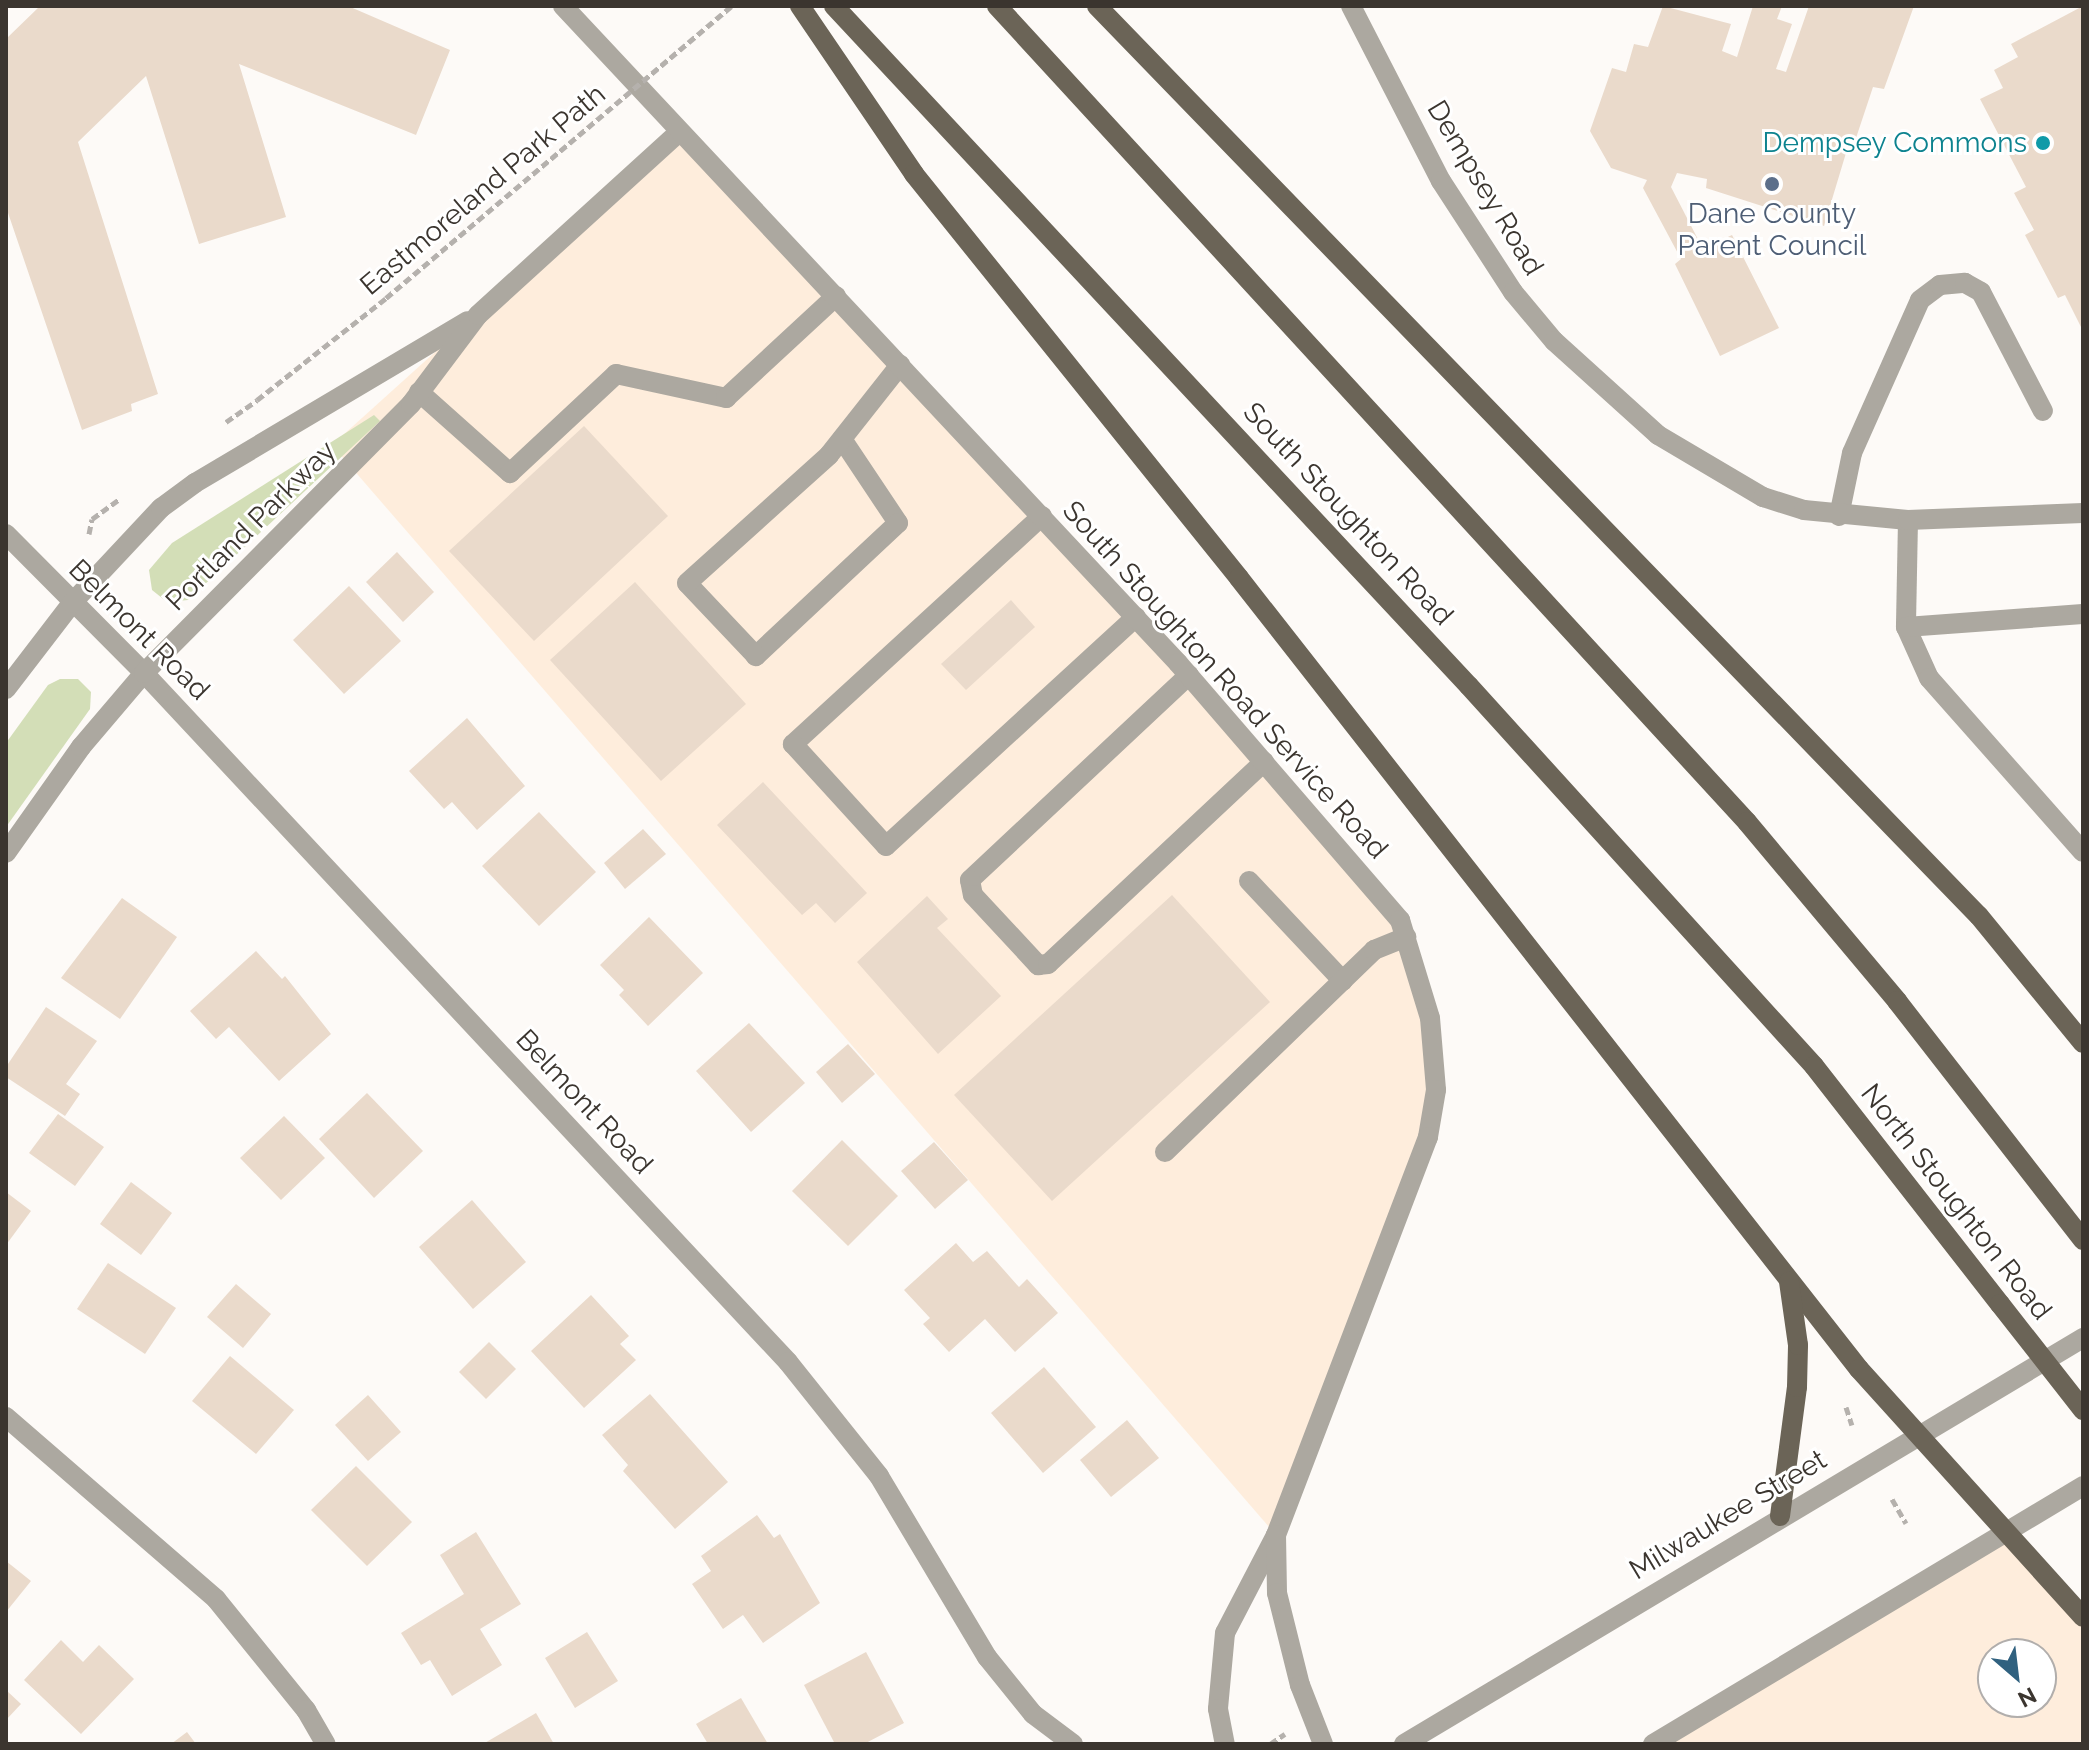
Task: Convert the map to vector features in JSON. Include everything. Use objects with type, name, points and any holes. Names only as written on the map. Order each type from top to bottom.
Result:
[{"type":"main road","points":[[800,6],[914,174],[1239,578],[1859,1369],[2009,1531],[2083,1617]]},
{"type":"main road","name":"South Stoughton Road","points":[[834,6],[1469,686],[1814,1066]]},
{"type":"main road","points":[[997,6],[1568,622],[1747,822],[1897,1001],[2083,1240]]},
{"type":"main road","points":[[1097,6],[1979,916],[2083,1043]]},
{"type":"main road","name":"North Stoughton Road","points":[[1814,1066],[2083,1410]]},
{"type":"main road","points":[[1780,1516],[1797,1387],[1798,1345],[1788,1278]]},
{"type":"street","name":"South Stoughton Road Service Road","points":[[563,6],[678,133],[836,296],[1136,617],[1400,920],[1430,1018],[1436,1090],[1428,1137],[1276,1535],[1241,1593],[1225,1633],[1218,1709],[1225,1744]]},
{"type":"street","name":"Dempsey Road","points":[[1358,9],[1441,181],[1513,292],[1554,341],[1658,435],[1704,467],[1763,497],[1839,516],[1908,520],[2083,513]]},
{"type":"street","name":"Portland Parkway","points":[[6,853],[81,747],[144,673],[419,392],[478,315],[678,133]]},
{"type":"street","points":[[1839,516],[1852,453],[1920,300],[1940,285],[1965,283],[1981,292],[2043,411]]},
{"type":"street","points":[[419,392],[510,473],[616,374],[726,398],[836,296]]},
{"type":"street","name":"Portland Parkway","points":[[6,689],[72,603],[161,508],[195,483],[478,315]]},
{"type":"street","points":[[842,439],[898,523],[756,656],[687,583],[842,439],[900,365]]},
{"type":"street","points":[[1042,516],[793,744],[886,846],[1136,617]]},
{"type":"street","points":[[1908,520],[1906,627],[1929,678],[2083,852]]},
{"type":"street","name":"Belmont Road","points":[[6,534],[144,673],[845,1426],[987,1657],[1033,1714],[1073,1744]]},
{"type":"street","points":[[1906,627],[2083,614]]},
{"type":"street","points":[[1189,675],[970,880],[973,895],[1038,965],[1048,964],[1264,762]]},
{"type":"street","points":[[1249,881],[1343,981]]},
{"type":"street","points":[[1165,1152],[1374,950],[1406,937]]},
{"type":"street","name":"Milwaukee Street","points":[[1404,1744],[1918,1433],[2083,1338]]},
{"type":"street","points":[[6,1417],[216,1599],[306,1710],[326,1744]]},
{"type":"street","points":[[1653,1744],[2083,1486]]},
{"type":"street","name":"South Stoughton Road Service Road","points":[[1276,1535],[1280,1606],[1300,1685],[1323,1744]]},
{"type":"path","name":"Eastmoreland Park Path","points":[[257,400],[386,298],[731,6]]},
{"type":"path","points":[[1846,1406],[1852,1425]]},
{"type":"path","points":[[1892,1499],[1906,1523]]},
{"type":"shaded area","points":[[678,133],[836,296],[1400,920],[1436,1090],[1276,1535],[332,445]]},
{"type":"shaded area","points":[[2009,1531],[2083,1617],[2083,1744],[1653,1744]]},
{"type":"green space","points":[[374,415],[380,421],[188,600],[167,602],[152,590],[149,570],[172,543]]},
{"type":"green space","points":[[60,679],[78,679],[91,692],[90,709],[6,827],[6,743],[48,685]]},
{"type":"building","points":[[40,6],[348,6],[450,50],[416,135],[239,64],[286,217],[199,244],[146,76],[78,142],[158,394],[131,404],[132,411],[82,430],[6,207],[6,39]]},
{"type":"building","name":"Dane County Parent Council","points":[[1663,6],[1731,24],[1722,51],[1737,57],[1753,6],[1782,6],[1777,19],[1792,24],[1776,69],[1786,72],[1809,6],[1914,6],[1884,89],[1873,87],[1854,144],[1849,143],[1824,226],[1706,188],[1707,179],[1677,173],[1671,187],[1703,249],[1732,235],[1779,328],[1720,356],[1675,264],[1681,259],[1643,188],[1647,180],[1611,168],[1590,131],[1612,68],[1626,72],[1634,44],[1648,47]]},
{"type":"building","name":"Dempsey Commons","points":[[2083,6],[2083,331],[2065,295],[2058,298],[2025,235],[2034,230],[2014,193],[2026,187],[1980,99],[2003,88],[1994,70],[2018,57],[2011,44]]},
{"type":"building","points":[[584,426],[668,516],[534,641],[449,551]]},
{"type":"building","points":[[397,552],[434,592],[403,622],[366,582]]},
{"type":"building","points":[[635,582],[746,704],[661,781],[550,660]]},
{"type":"building","points":[[349,586],[401,641],[344,694],[293,640]]},
{"type":"building","points":[[1011,600],[1035,627],[966,690],[941,664]]},
{"type":"building","points":[[467,718],[525,786],[477,830],[452,802],[444,809],[409,771]]},
{"type":"building","points":[[763,782],[867,893],[835,923],[816,903],[802,915],[717,825]]},
{"type":"building","points":[[539,812],[596,872],[539,926],[482,866]]},
{"type":"building","points":[[643,829],[666,854],[625,889],[604,863]]},
{"type":"building","points":[[1172,895],[1270,1002],[1052,1201],[954,1095]]},
{"type":"building","points":[[927,896],[948,919],[937,928],[1001,996],[938,1054],[857,962]]},
{"type":"building","points":[[122,898],[177,937],[120,1019],[61,978]]},
{"type":"building","points":[[649,917],[703,973],[648,1026],[619,995],[624,990],[600,965]]},
{"type":"building","points":[[256,951],[282,979],[285,976],[331,1034],[279,1081],[229,1027],[216,1039],[190,1011]]},
{"type":"building","points":[[46,1007],[97,1041],[66,1084],[80,1094],[65,1116],[6,1077],[6,1067]]},
{"type":"building","points":[[749,1023],[805,1083],[751,1132],[696,1071]]},
{"type":"building","points":[[848,1044],[875,1074],[842,1103],[816,1072]]},
{"type":"building","points":[[367,1093],[423,1151],[374,1198],[319,1139]]},
{"type":"building","points":[[58,1114],[104,1147],[75,1186],[29,1153]]},
{"type":"building","points":[[284,1116],[325,1158],[281,1200],[240,1158]]},
{"type":"building","points":[[842,1140],[898,1196],[848,1246],[792,1191]]},
{"type":"building","points":[[934,1142],[968,1180],[935,1209],[901,1171]]},
{"type":"building","points":[[131,1182],[172,1213],[141,1255],[100,1224]]},
{"type":"building","points":[[6,1192],[31,1211],[6,1245]]},
{"type":"building","points":[[472,1200],[526,1262],[473,1309],[419,1247]]},
{"type":"building","points":[[956,1243],[973,1262],[987,1251],[1019,1287],[1027,1279],[1058,1313],[1015,1352],[985,1319],[949,1352],[923,1324],[930,1318],[904,1290]]},
{"type":"building","points":[[108,1263],[176,1308],[145,1354],[77,1309]]},
{"type":"building","points":[[236,1284],[271,1314],[243,1348],[207,1317]]},
{"type":"building","points":[[591,1295],[629,1336],[620,1344],[636,1360],[584,1408],[531,1351]]},
{"type":"building","points":[[489,1342],[516,1369],[486,1399],[459,1372]]},
{"type":"building","points":[[230,1356],[294,1410],[256,1454],[192,1401]]},
{"type":"building","points":[[1044,1367],[1096,1427],[1043,1473],[991,1413]]},
{"type":"building","points":[[650,1394],[728,1482],[675,1529],[623,1471],[628,1465],[602,1435]]},
{"type":"building","points":[[368,1395],[401,1432],[368,1461],[335,1425]]},
{"type":"building","points":[[1127,1420],[1159,1458],[1111,1497],[1080,1460]]},
{"type":"building","points":[[356,1466],[412,1522],[367,1566],[311,1510]]},
{"type":"building","points":[[757,1515],[774,1538],[780,1534],[820,1603],[763,1643],[743,1615],[723,1629],[692,1584],[711,1571],[701,1556]]},
{"type":"building","points":[[476,1532],[521,1604],[480,1629],[502,1665],[452,1696],[430,1660],[421,1665],[401,1633],[464,1594],[440,1555]]},
{"type":"building","points":[[6,1561],[31,1581],[6,1612]]},
{"type":"building","points":[[587,1632],[618,1681],[575,1708],[545,1658]]},
{"type":"building","points":[[61,1640],[83,1662],[99,1645],[134,1679],[81,1734],[24,1680]]},
{"type":"building","points":[[866,1652],[904,1723],[864,1744],[835,1744],[804,1685]]},
{"type":"building","points":[[6,1690],[21,1704],[6,1720]]},
{"type":"building","points":[[741,1698],[768,1744],[708,1744],[696,1724]]},
{"type":"building","points":[[536,1713],[554,1744],[483,1744]]},
{"type":"building","points":[[187,1732],[196,1744],[171,1744]]},
{"type":"place","name":"Dempsey Commons","points":[[2043,143]]},
{"type":"place","name":"Dane County Parent Council","points":[[1772,184]]}]
